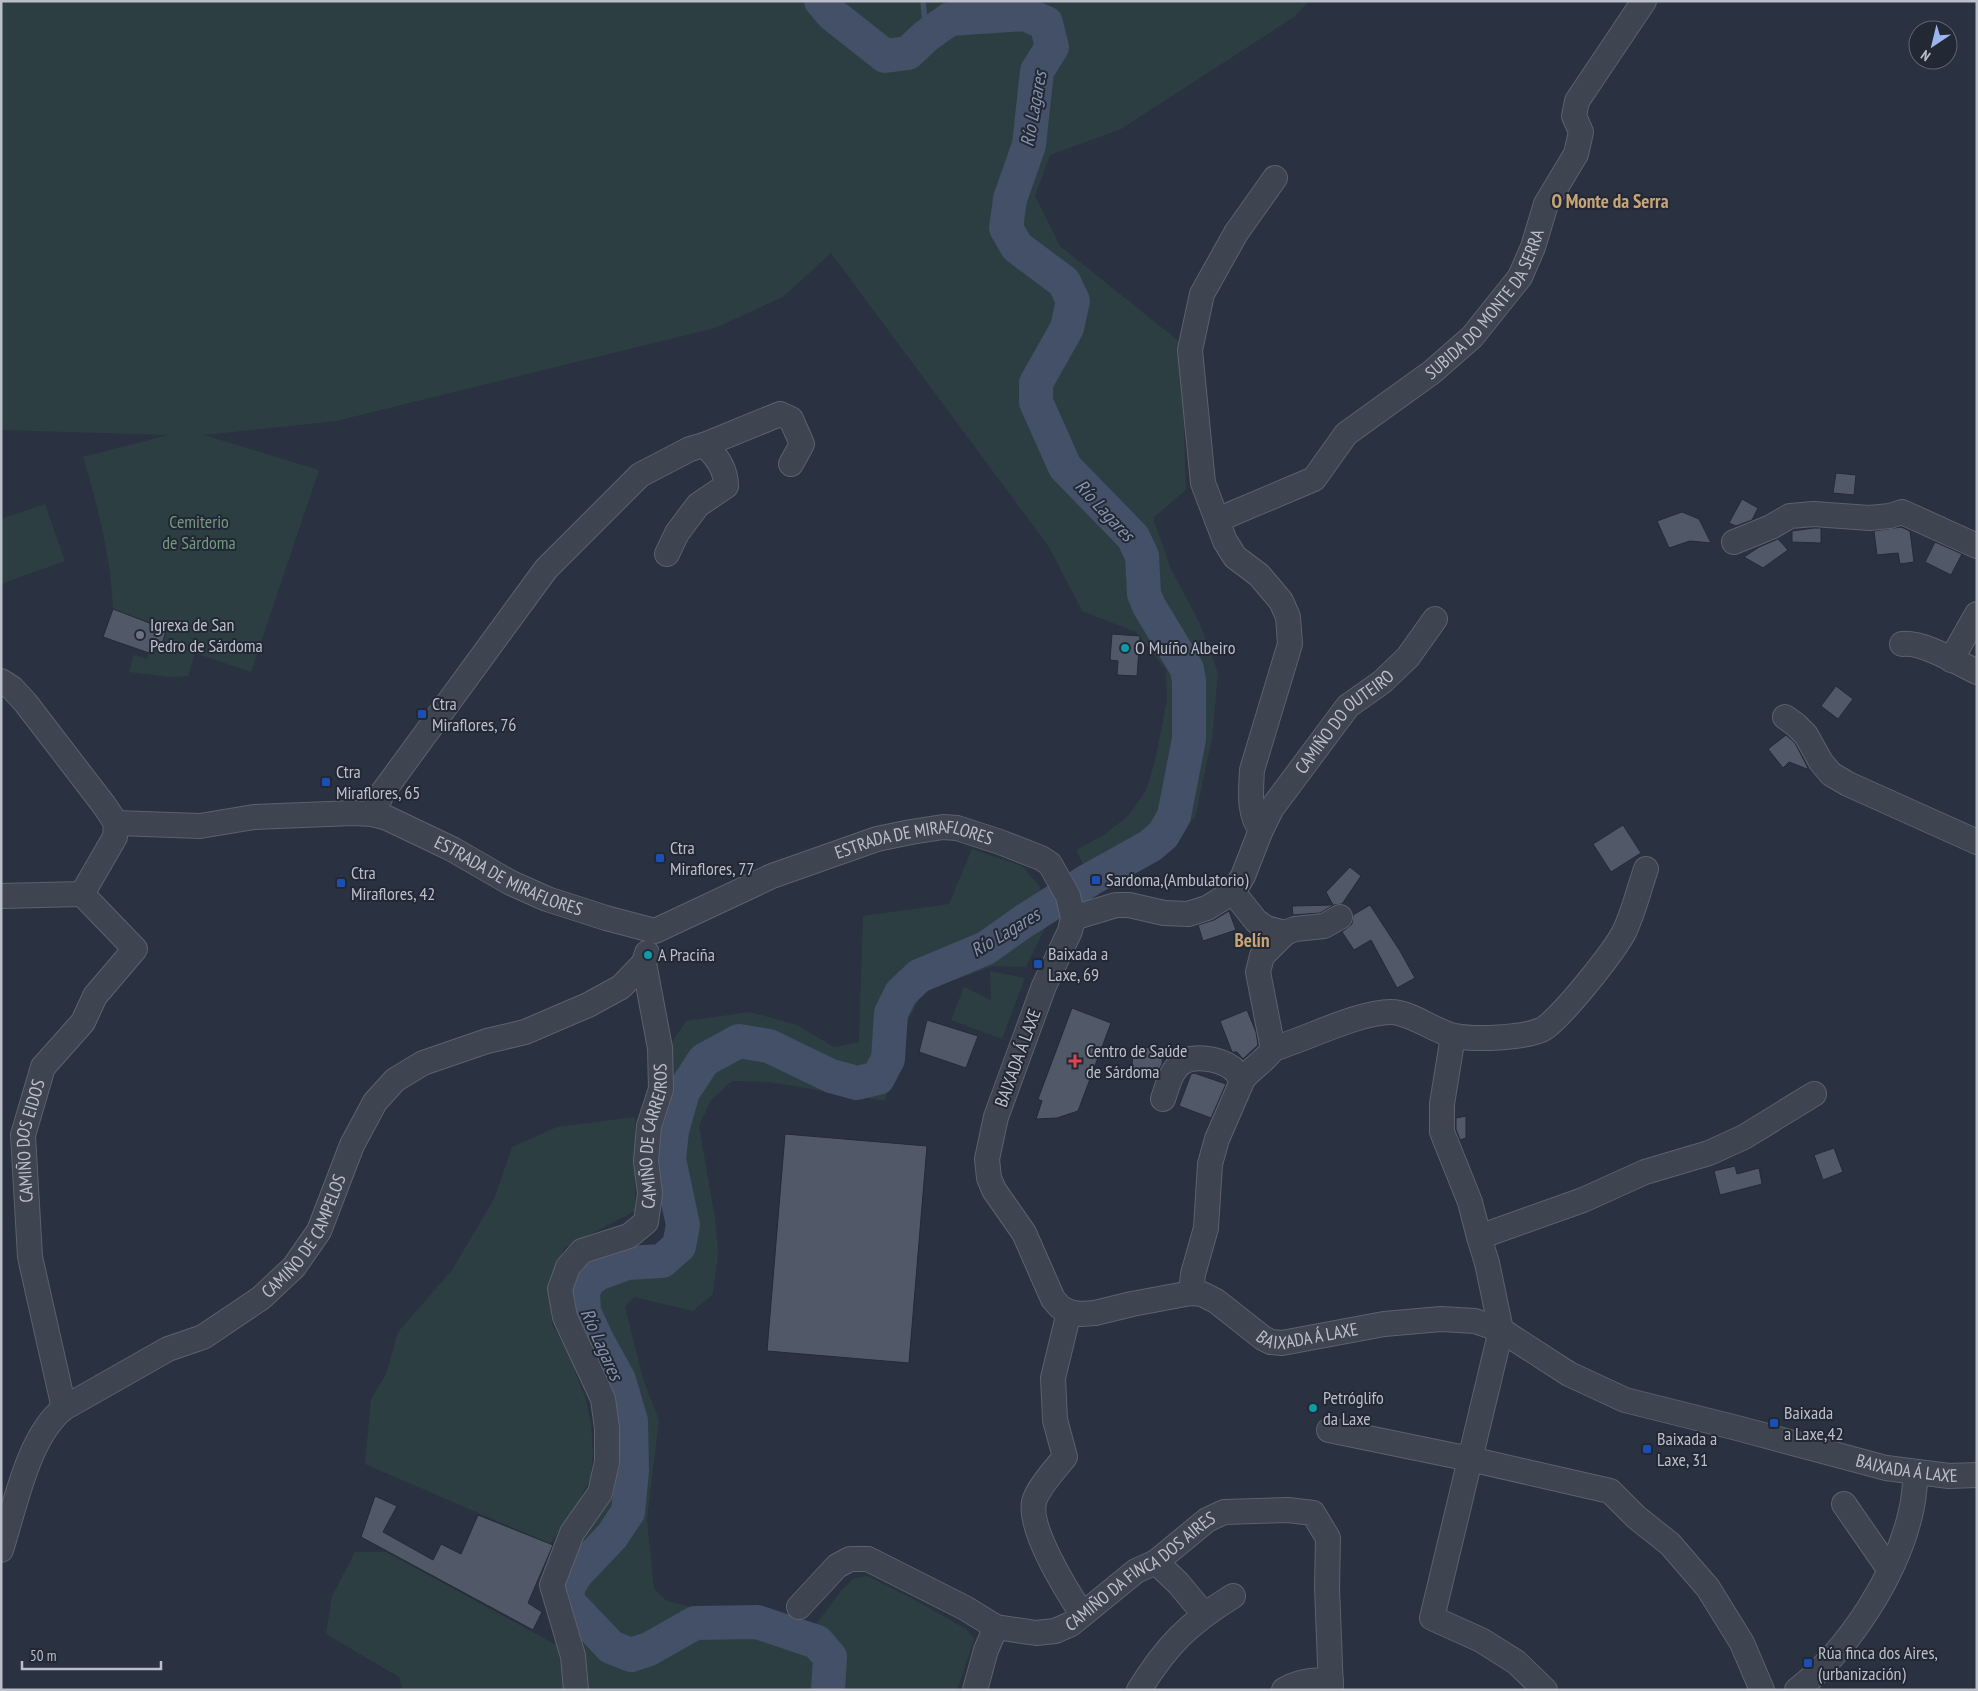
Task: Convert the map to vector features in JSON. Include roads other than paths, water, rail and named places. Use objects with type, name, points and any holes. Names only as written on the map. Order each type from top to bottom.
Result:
[{"type":"street","name":"SUBIDA DO MONTE DA SERRA","points":[[1217,520],[1314,479],[1346,434],[1432,372],[1472,336],[1520,277],[1546,204],[1576,154],[1581,132],[1574,116],[1577,101],[1644,1]]},
{"type":"street","points":[[1072,913],[1116,905],[1129,905],[1164,913],[1188,914],[1207,908],[1233,892],[1243,876],[1261,830],[1254,821],[1251,791],[1252,770],[1290,644],[1288,617],[1281,601],[1259,575],[1235,557],[1224,541],[1203,483],[1190,350],[1202,294],[1236,233],[1275,178]]},
{"type":"street","points":[[372,814],[383,792],[546,568],[640,475],[690,449],[780,414],[792,419],[802,444],[791,464]]},
{"type":"street","points":[[667,554],[677,533],[698,505],[726,486],[726,476],[714,454],[704,445]]},
{"type":"street","points":[[1734,542],[1771,528],[1790,516],[1814,514],[1869,518],[1890,516],[1902,512],[1977,546]]},
{"type":"street","points":[[1951,660],[1977,614]]},
{"type":"street","name":"CAMIÑO DO OUTEIRO","points":[[1261,830],[1272,808],[1348,706],[1382,682],[1408,657],[1435,619]]},
{"type":"street","points":[[1902,644],[1911,643],[1923,646],[1977,672]]},
{"type":"street","points":[[1,681],[12,688],[25,702],[116,822],[115,837],[82,894],[1,896]]},
{"type":"street","points":[[1784,717],[1806,735],[1821,762],[1831,774],[1848,784],[1977,842]]},
{"type":"street","name":"ESTRADA DE MIRAFLORES","points":[[116,822],[200,826],[254,817],[372,814],[387,818],[452,849],[512,884],[547,899],[655,931],[772,876],[877,839],[943,827],[967,830],[1041,858],[1050,864],[1057,875],[1068,896],[1072,913]]},
{"type":"street","points":[[1191,1293],[1193,1274],[1206,1228],[1210,1164],[1216,1139],[1243,1079],[1267,1057],[1272,1049],[1372,1015],[1393,1012],[1428,1024],[1453,1036],[1491,1038],[1542,1030],[1555,1021],[1612,952],[1625,930],[1646,869]]},
{"type":"street","points":[[1233,892],[1256,921],[1266,928],[1285,932],[1324,926],[1340,917]]},
{"type":"street","name":"CAMIÑO DOS EIDOS","points":[[64,1408],[30,1257],[23,1134],[43,1066],[84,1022],[95,996],[135,949],[82,894]]},
{"type":"street","name":"BAIXADA Á LAXE","points":[[1072,913],[1070,931],[1044,986],[996,1117],[988,1159],[990,1178],[994,1190],[1024,1233],[1053,1299],[1060,1307],[1069,1312],[1081,1314],[1095,1313],[1191,1293],[1202,1294],[1216,1301],[1263,1338],[1271,1342],[1282,1343],[1384,1324],[1441,1319],[1475,1321],[1501,1330],[1569,1374],[1625,1400],[1886,1468],[1949,1476],[1977,1475]]},
{"type":"street","name":"CAMIÑO DE CARREIROS","points":[[576,1690],[573,1656],[552,1585],[572,1533],[600,1492],[607,1462],[607,1428],[603,1399],[565,1317],[560,1289],[568,1267],[582,1251],[628,1236],[646,1222],[650,1194],[646,1161],[649,1126],[661,1089],[660,1048],[644,963],[655,931]]},
{"type":"street","points":[[1272,1049],[1258,972],[1262,956],[1285,932]]},
{"type":"street","name":"CAMIÑO DE CAMPELOS","points":[[1,1550],[34,1446],[53,1417],[64,1408],[168,1349],[203,1337],[261,1298],[294,1267],[319,1231],[352,1144],[375,1102],[395,1080],[423,1063],[487,1041],[525,1032],[588,1006],[621,987],[644,963]]},
{"type":"street","points":[[1453,1036],[1442,1104],[1442,1132],[1470,1202],[1487,1263],[1501,1330],[1432,1618],[1481,1640],[1516,1662],[1545,1690]]},
{"type":"street","points":[[1164,1099],[1170,1077],[1178,1065],[1187,1059],[1214,1060],[1231,1067],[1243,1079]]},
{"type":"street","points":[[1479,1237],[1582,1200],[1645,1172],[1709,1153],[1744,1137],[1814,1094]]},
{"type":"street","points":[[1069,1312],[1053,1378],[1055,1420],[1065,1457],[1039,1491],[1034,1502],[1035,1519],[1042,1544],[1082,1614]]},
{"type":"street","points":[[1330,1430],[1610,1491],[1636,1516],[1670,1544],[1708,1588],[1742,1643],[1762,1690]]},
{"type":"street","points":[[1798,1690],[1824,1667],[1854,1631],[1889,1569],[1902,1539],[1912,1507],[1916,1473]]},
{"type":"street","points":[[1844,1504],[1889,1569]]},
{"type":"street","name":"CAMIÑO DA FINCA DOS AIRES","points":[[799,1607],[837,1566],[850,1559],[868,1559],[965,1608],[996,1627],[1036,1634],[1055,1631],[1071,1624],[1136,1571],[1156,1562],[1207,1520],[1224,1512],[1288,1510],[1313,1513],[1328,1538],[1327,1587],[1331,1685]]},
{"type":"street","points":[[1156,1562],[1178,1583],[1204,1614]]},
{"type":"street","points":[[1139,1690],[1158,1660],[1186,1630],[1204,1614],[1233,1596]]},
{"type":"street","points":[[975,1690],[986,1650],[996,1627]]},
{"type":"street","points":[[1284,1690],[1295,1683],[1318,1680],[1331,1685]]},
{"type":"waterway","name":"Río Lagares","points":[[821,1],[833,15],[885,56],[908,53],[926,36],[950,19],[1025,14],[1046,23],[1052,47],[1037,71],[1029,145],[1010,199],[1006,228],[1017,247],[1064,282],[1073,301],[1067,328],[1036,383],[1036,402],[1065,467],[1133,537],[1142,556],[1144,594],[1149,606],[1187,669],[1189,681],[1189,739],[1174,816],[1163,835],[1150,846],[1089,880],[1024,921],[986,948],[919,976],[901,993],[891,1013],[888,1059],[878,1078],[857,1083],[831,1076],[769,1046],[739,1041],[704,1060],[683,1092],[672,1131],[669,1159],[683,1225],[679,1246],[662,1261],[627,1263],[597,1274],[588,1281],[583,1292],[584,1312],[619,1380],[631,1421],[632,1471],[628,1512],[612,1536],[576,1574],[567,1589],[569,1603],[611,1647],[631,1655],[649,1649],[695,1623],[757,1622],[817,1642],[830,1657],[828,1690]]},
{"type":"waterway","points":[[923,1],[926,36]]},
{"type":"place","name":"Igrexa de San Pedro de Sárdoma","points":[[140,635]]},
{"type":"place","name":"O Muíño Albeiro","points":[[1125,648]]},
{"type":"place","name":"Ctra Miraflores, 76","points":[[422,714]]},
{"type":"place","name":"Ctra Miraflores, 65","points":[[326,782]]},
{"type":"place","name":"Ctra Miraflores, 77","points":[[660,858]]},
{"type":"place","name":"Sardoma,(Ambulatorio)","points":[[1096,880]]},
{"type":"place","name":"Ctra Miraflores, 42","points":[[341,883]]},
{"type":"place","name":"A Praciña","points":[[648,955]]},
{"type":"place","name":"Baixada a Laxe, 69","points":[[1038,964]]},
{"type":"place","name":"Centro de Saúde de Sárdoma","points":[[1075,1061]]},
{"type":"place","name":"Petróglifo da Laxe","points":[[1313,1408]]},
{"type":"place","name":"Baixada a Laxe,42","points":[[1774,1423]]},
{"type":"place","name":"Baixada a Laxe, 31","points":[[1647,1449]]},
{"type":"place","name":"Rúa finca dos Aires, (urbanización)","points":[[1808,1663]]},
{"type":"district","name":"O Monte da Serra","points":[[1610,201]]},
{"type":"district","name":"Belín","points":[[1252,940]]},
{"type":"park label","name":"Cemiterio de Sárdoma","points":[[199,532]]}]
